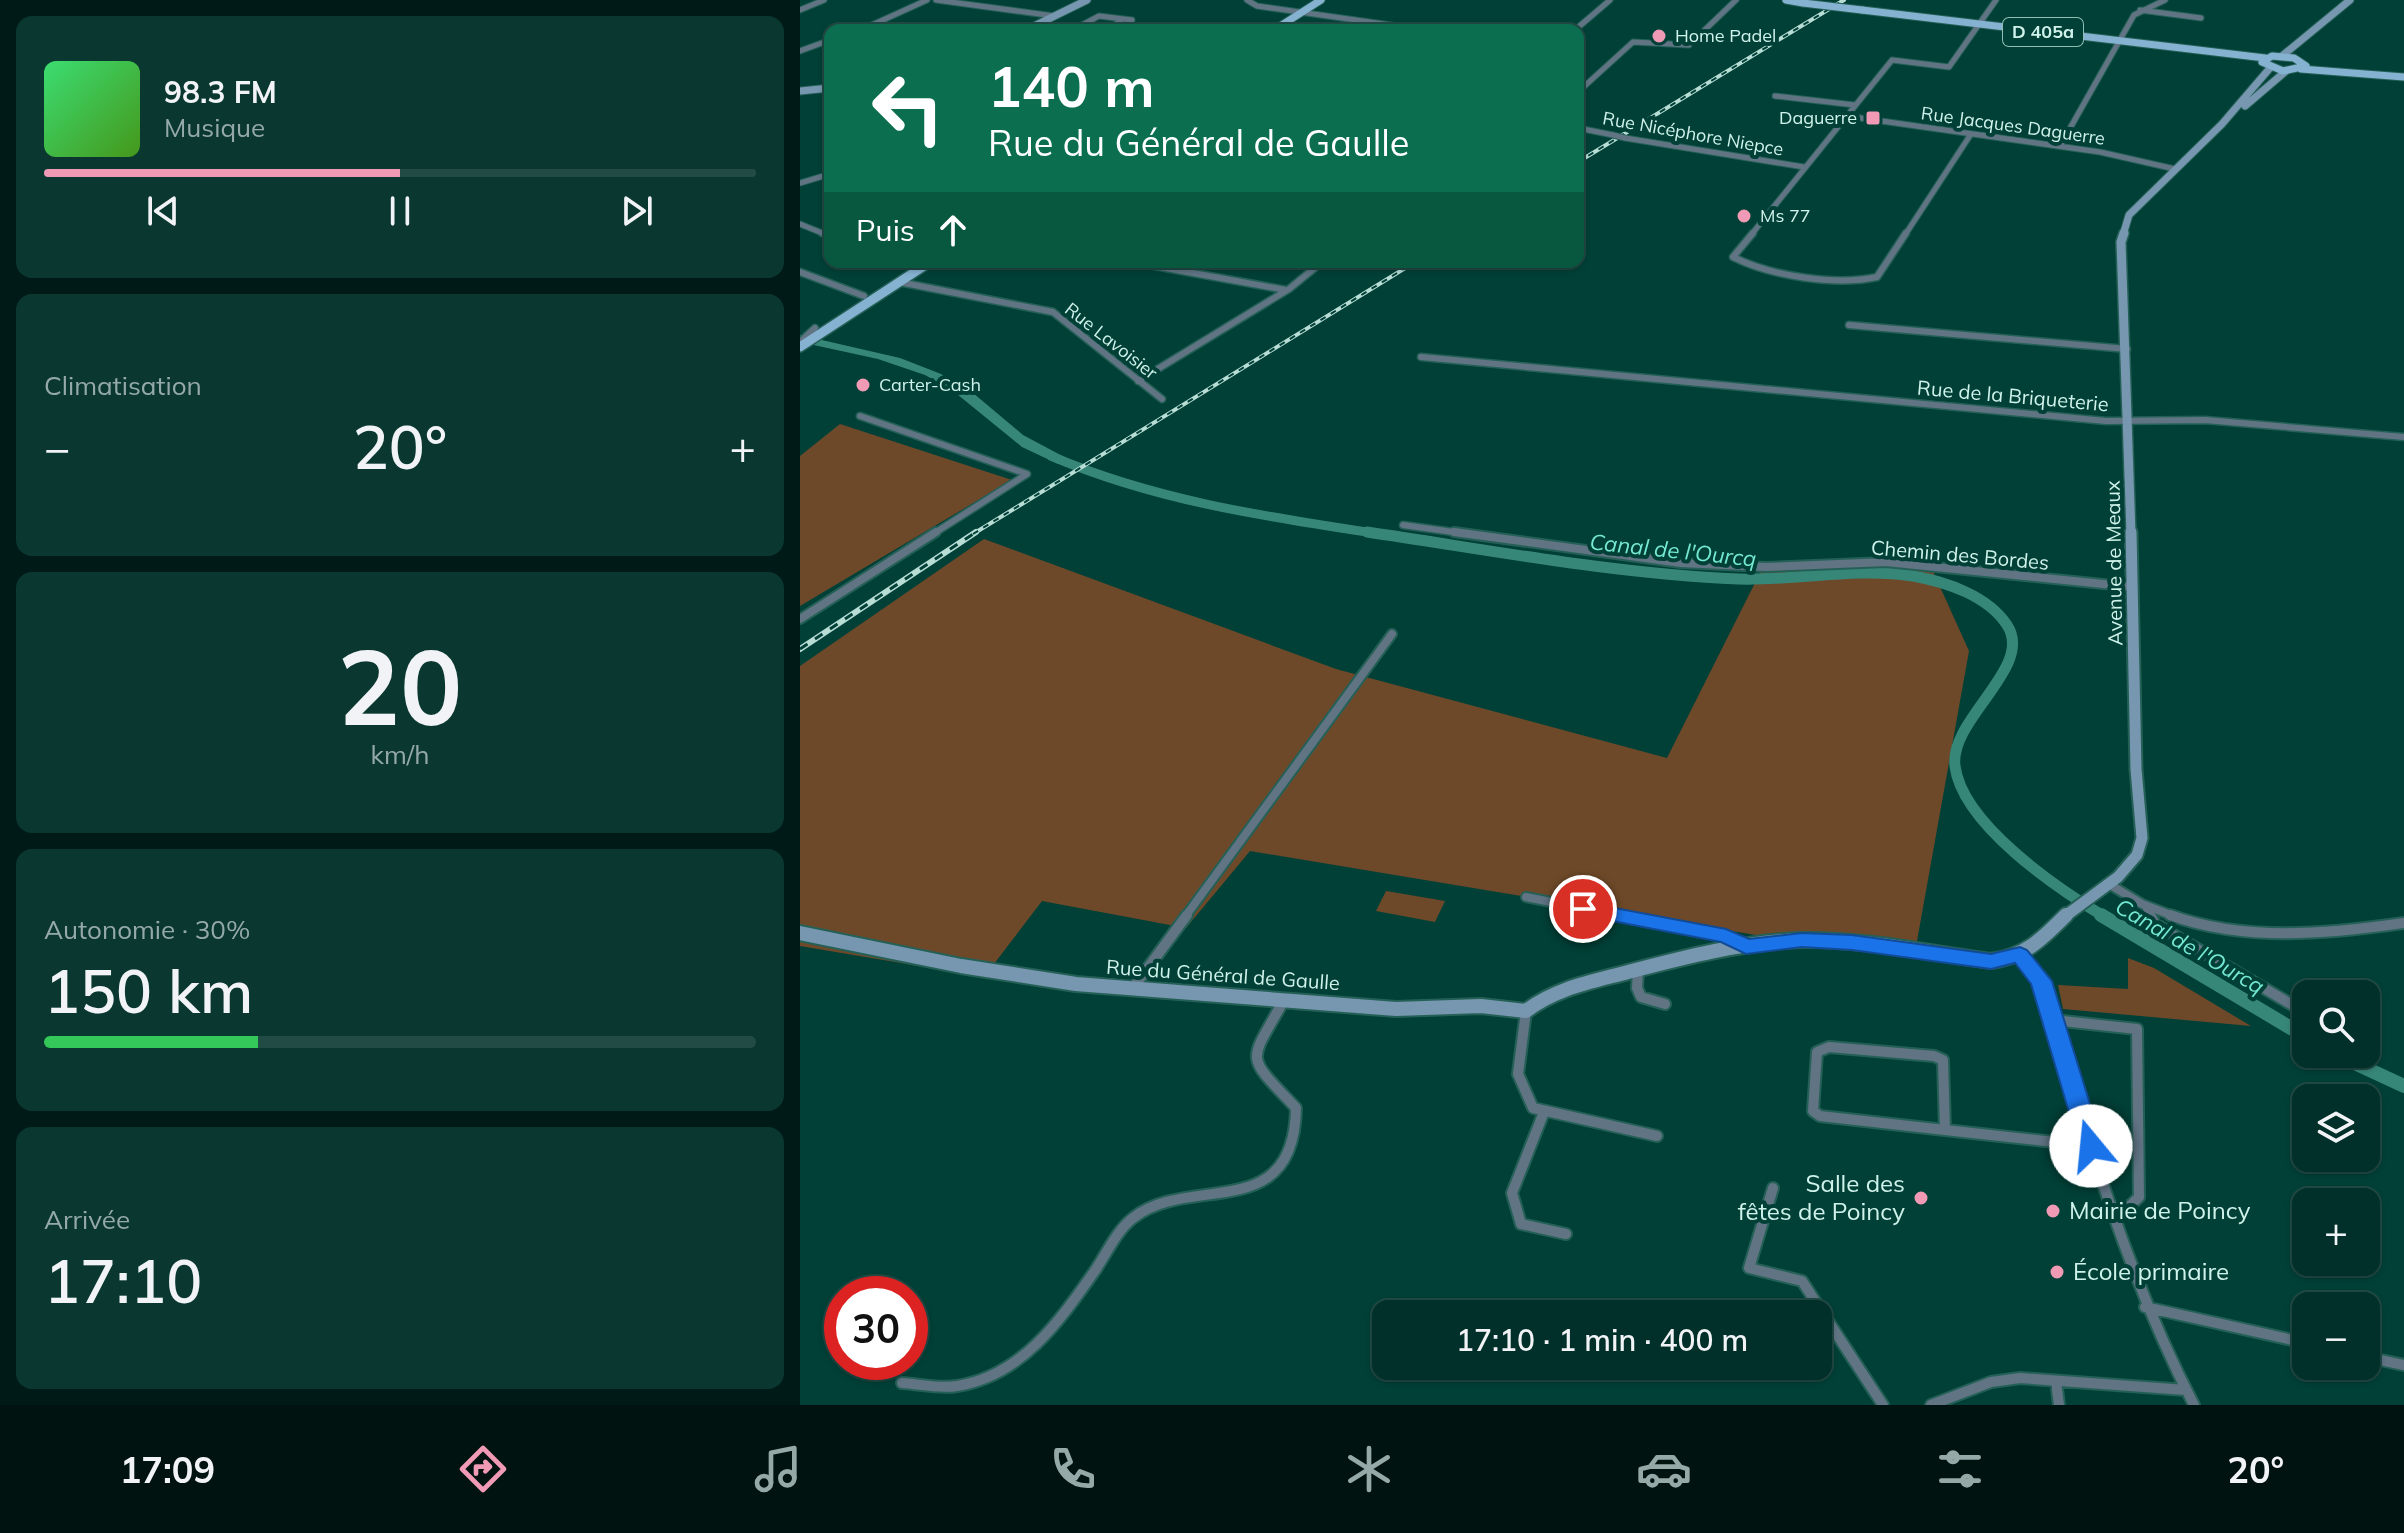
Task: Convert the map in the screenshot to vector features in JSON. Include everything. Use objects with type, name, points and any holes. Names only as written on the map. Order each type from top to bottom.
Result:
[{"type":"main road","points":[[1285,24],[1325,0]]},
{"type":"main road","points":[[1789,0],[1804,2]]},
{"type":"main road","name":"D 405a","points":[[1804,2],[2212,53],[2266,63]]},
{"type":"main road","points":[[1291,24],[1305,13]]},
{"type":"main road","points":[[2266,63],[2282,56],[2301,64],[2404,77]]},
{"type":"main road","points":[[2266,63],[2286,71],[2301,64]]},
{"type":"main road","points":[[806,338],[908,268]]},
{"type":"main road","points":[[806,338],[921,268]]},
{"type":"street","points":[[800,10],[824,0]]},
{"type":"street","points":[[874,24],[927,0]]},
{"type":"street","points":[[936,0],[1054,16]]},
{"type":"street","points":[[982,4],[990,0]]},
{"type":"street","points":[[1037,24],[1087,0]]},
{"type":"street","points":[[1247,0],[1257,6],[1383,24]]},
{"type":"street","points":[[1582,24],[1610,0]]},
{"type":"street","points":[[1584,87],[1633,42],[1689,45],[1736,0]]},
{"type":"street","points":[[1971,134],[1877,277],[1866,282],[1833,278],[1739,262],[1733,257],[1892,60],[1949,67],[1996,0]]},
{"type":"street","points":[[2060,146],[2139,10],[2165,0]]},
{"type":"street","points":[[2282,56],[2350,0]]},
{"type":"street","points":[[2139,10],[2201,18]]},
{"type":"street","points":[[2301,64],[2299,55],[2339,10]]},
{"type":"street","points":[[1084,24],[1095,17],[1132,20]]},
{"type":"street","points":[[1116,24],[1121,20]]},
{"type":"street","points":[[800,51],[824,43]]},
{"type":"street","points":[[2222,124],[2266,63]]},
{"type":"street","points":[[2175,169],[2222,124],[2286,71]]},
{"type":"street","points":[[800,91],[824,89]]},
{"type":"street","points":[[1775,96],[1855,105]]},
{"type":"street","name":"Rue Jacques Daguerre","points":[[1846,116],[2060,146],[2175,169]]},
{"type":"street","name":"Rue Nicéphore Niepce","points":[[1584,129],[1804,167]]},
{"type":"street","name":"Avenue de Meaux","points":[[2020,955],[2033,948],[2071,911],[2109,884],[2137,855],[2142,838],[2136,769],[2127,349],[2121,242],[2129,215],[2175,169]]},
{"type":"street","points":[[800,183],[824,176]]},
{"type":"street","points":[[800,224],[824,234]]},
{"type":"street","points":[[1165,268],[1286,291]]},
{"type":"street","points":[[1138,381],[1286,291],[1315,268]]},
{"type":"street","points":[[800,272],[864,296]]},
{"type":"street","name":"Rue Lavoisier","points":[[899,282],[1053,312],[1162,399]]},
{"type":"street","points":[[1849,325],[2127,349]]},
{"type":"street","name":"Rue de la Briqueterie","points":[[1421,357],[2129,422],[2205,420],[2404,437]]},
{"type":"street","points":[[1130,375],[1149,376]]},
{"type":"street","points":[[800,619],[1027,474],[1018,468],[860,416]]},
{"type":"street","name":"Chemin des Bordes","points":[[1403,525],[1681,563],[1766,567],[1886,562],[2133,587]]},
{"type":"street","points":[[1133,988],[1392,634]]},
{"type":"street","points":[[2109,884],[2146,906],[2188,919],[2238,928],[2295,932],[2404,923]]},
{"type":"street","points":[[1526,897],[1726,936],[1746,947]]},
{"type":"street","points":[[2146,906],[2155,924],[2292,1005]]},
{"type":"street","name":"Rue du Général de Gaulle","points":[[800,933],[975,968],[1076,984],[1396,1009],[1481,1006],[1526,1011]]},
{"type":"street","points":[[1657,1136],[1544,1112],[1524,1098],[1517,1048],[1526,1011],[1547,995],[1638,970],[1746,947],[1802,940],[1852,942],[1991,961],[2020,955],[2041,981],[2109,1208],[2145,1307],[2194,1405]]},
{"type":"street","points":[[1638,970],[1637,988],[1641,997],[1665,1004]]},
{"type":"street","points":[[902,1383],[956,1386],[996,1375],[1035,1349],[1132,1218],[1156,1205],[1223,1197],[1263,1183],[1288,1155],[1296,1134],[1296,1108],[1256,1066],[1255,1052],[1284,1000]]},
{"type":"street","points":[[2053,1020],[2137,1029],[2139,1197],[2130,1206],[2109,1208]]},
{"type":"street","points":[[1945,1130],[1943,1060],[1934,1056],[1829,1047],[1817,1052],[1813,1111],[1820,1116],[1945,1130],[2091,1146]]},
{"type":"street","points":[[1544,1112],[1512,1193],[1521,1224],[1566,1234]]},
{"type":"street","points":[[1773,1188],[1749,1268],[1802,1281],[1883,1405]]},
{"type":"street","points":[[2145,1307],[2292,1340]]},
{"type":"street","points":[[2380,1360],[2404,1365]]},
{"type":"street","points":[[1931,1405],[1991,1382],[2020,1378],[2186,1390]]},
{"type":"street","points":[[2056,1381],[2059,1405]]},
{"type":"shaded area","points":[[800,335],[900,358],[941,374],[973,393],[1023,435],[1068,459],[1058,464],[1022,447],[952,390],[925,375],[878,359],[800,342]]},
{"type":"shaded area","points":[[840,424],[1012,480],[800,606],[800,456]]},
{"type":"shaded area","points":[[984,539],[1336,669],[1667,758],[1762,569],[1858,564],[1932,569],[1969,651],[1917,941],[1762,936],[1250,851],[1186,928],[1042,901],[984,977],[800,946],[800,666]]},
{"type":"shaded area","points":[[1386,891],[1445,901],[1435,922],[1376,911]]},
{"type":"shaded area","points":[[2128,958],[2154,968],[2251,1026],[2063,1009],[2058,985],[2128,989]]},
{"type":"waterway","name":"Canal de l'Ourcq","points":[[1051,456],[1131,485],[1213,506],[1376,533]]},
{"type":"waterway","name":"Canal de l'Ourcq","points":[[1367,532],[1376,533]]},
{"type":"waterway","name":"Canal de l'Ourcq","points":[[1376,533],[1552,560],[1692,576],[1738,579],[1870,573],[1913,576],[1953,586],[1978,598],[1999,615],[2013,641],[2010,658],[2001,676],[1965,730],[1957,748],[1955,766],[1962,788],[1975,810],[2015,853],[2105,917]]},
{"type":"waterway","name":"Canal de l'Ourcq","points":[[1376,533],[1380,534]]},
{"type":"waterway","name":"Canal de l'Ourcq","points":[[2101,915],[2292,1029]]},
{"type":"waterway","name":"Canal de l'Ourcq","points":[[2365,1068],[2404,1086]]},
{"type":"railway","points":[[1584,158],[1844,0]]},
{"type":"railway","points":[[973,534],[1405,268]]},
{"type":"railway","points":[[800,649],[976,532]]},
{"type":"place","name":"Home Padel","points":[[1659,36]]},
{"type":"place","name":"Daguerre","points":[[1873,118]]},
{"type":"place","name":"Ms 77","points":[[1744,216]]},
{"type":"place","name":"Carter-Cash","points":[[863,385]]},
{"type":"place","name":"Salle des fêtes de Poincy","points":[[1921,1198]]},
{"type":"place","name":"Mairie de Poincy","points":[[2053,1211]]},
{"type":"place","name":"École primaire","points":[[2057,1272]]},
{"type":"route","points":[[1583,909],[1726,936],[1746,947],[1802,940],[1852,942],[1991,961],[2020,955],[2041,981],[2091,1146]]}]
